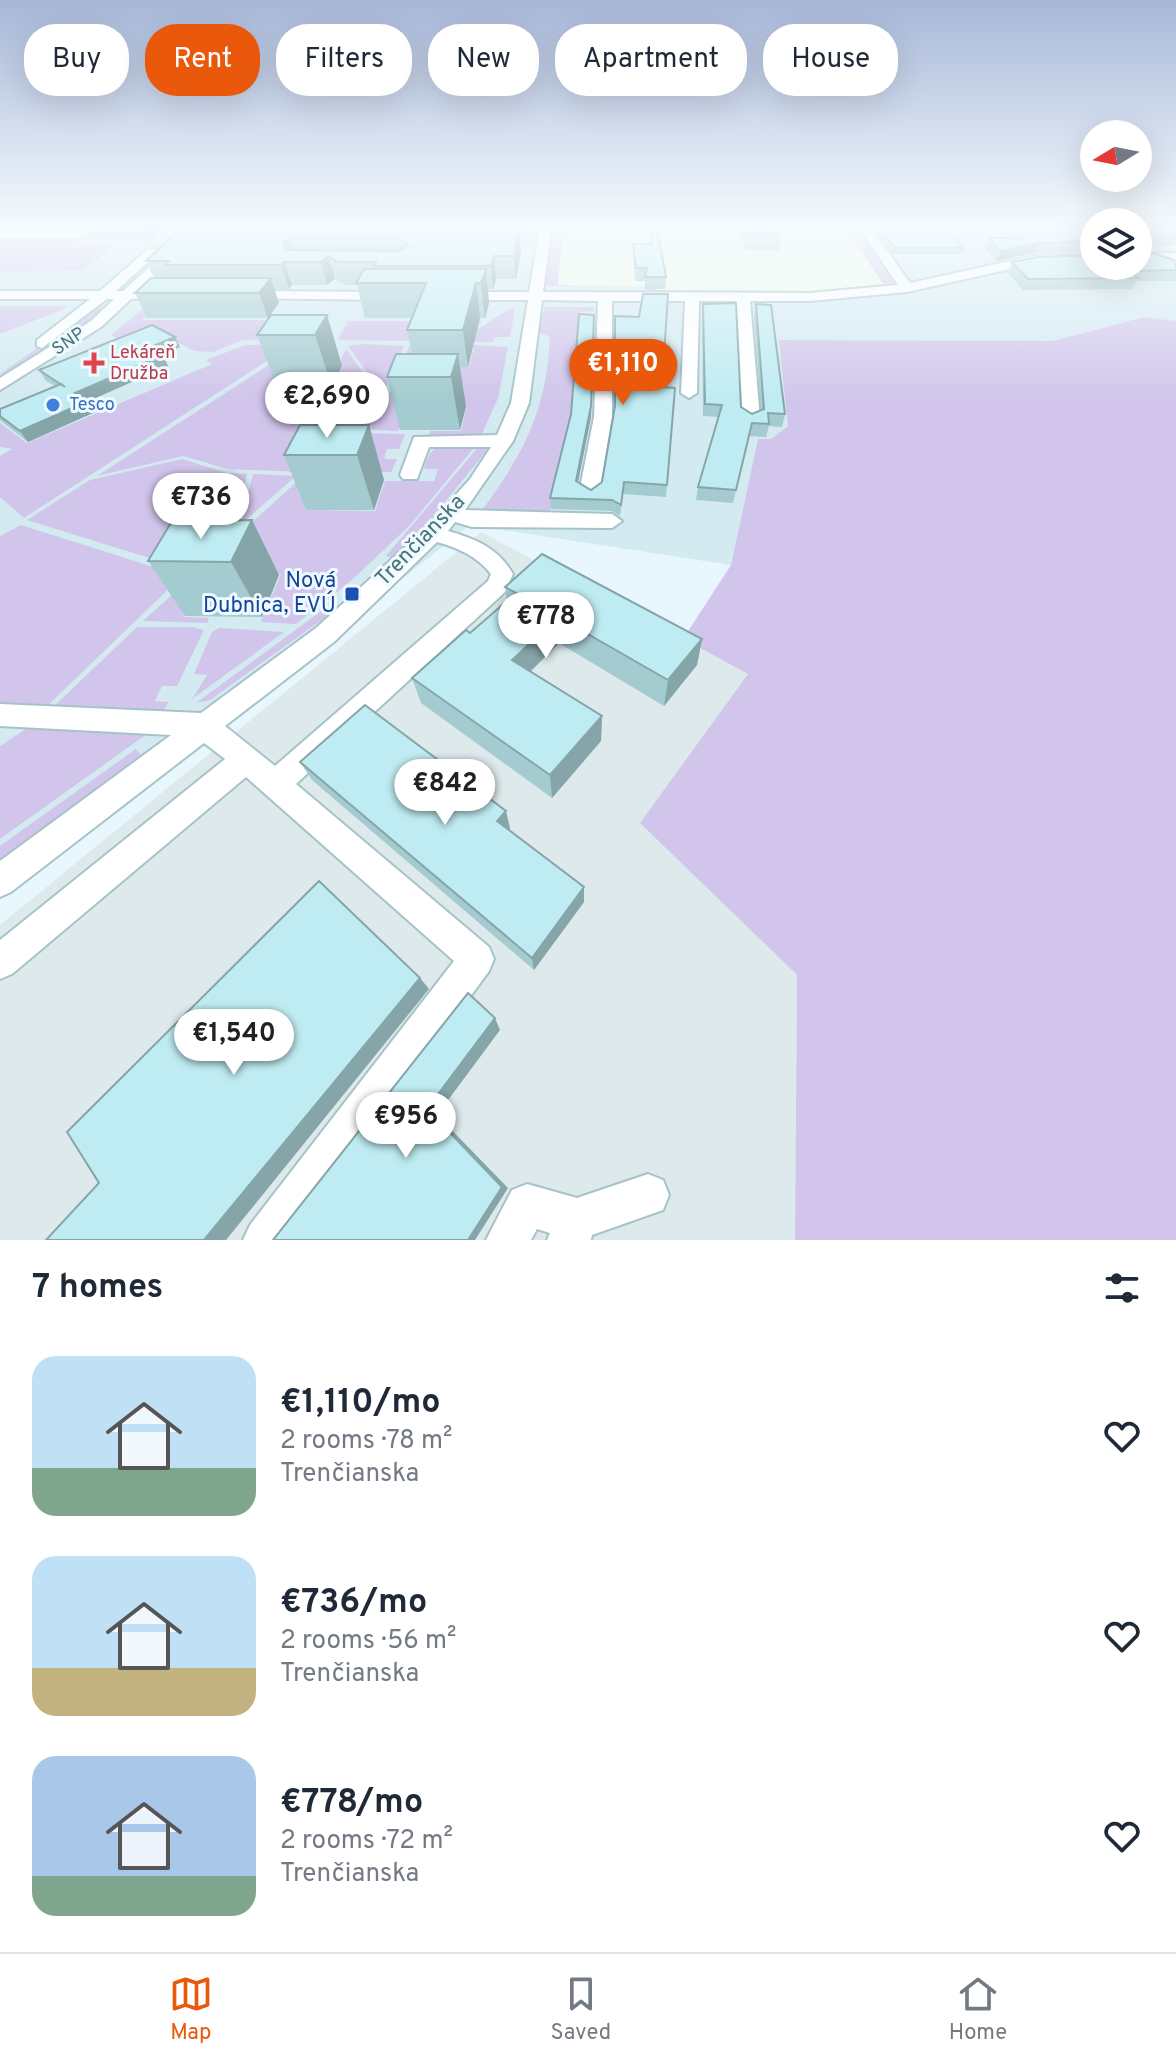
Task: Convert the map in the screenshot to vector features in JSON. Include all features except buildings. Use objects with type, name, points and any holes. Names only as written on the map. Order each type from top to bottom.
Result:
[{"type":"street","name":"SNP","points":[[0,368],[47,339],[116,284]]},
{"type":"street","name":"SNP","points":[[0,385],[70,343],[141,284]]},
{"type":"street","points":[[318,312],[336,284]]},
{"type":"street","name":"Trenčianska","points":[[0,881],[202,725],[325,635],[433,534],[477,483],[504,441],[520,403],[539,284]]},
{"type":"street","points":[[904,284],[907,288]]},
{"type":"street","points":[[438,296],[605,297],[623,291],[692,297],[810,297],[926,284]]},
{"type":"street","points":[[0,295],[185,295]]},
{"type":"street","points":[[233,295],[407,296]]},
{"type":"street","points":[[589,493],[603,417],[605,297]]},
{"type":"street","points":[[689,393],[692,297]]},
{"type":"street","points":[[743,297],[751,419]]},
{"type":"street","points":[[410,475],[421,441],[504,441]]},
{"type":"street","points":[[451,513],[472,520],[612,521]]},
{"type":"street","points":[[275,785],[497,586],[502,574],[494,558],[461,541],[433,534]]},
{"type":"street","points":[[0,715],[202,725],[246,759],[477,959],[265,1240]]},
{"type":"street","points":[[0,962],[246,759]]},
{"type":"street","points":[[508,1240],[527,1205],[573,1229],[648,1195]]},
{"type":"shaded area","points":[[0,284],[1176,284],[1176,321],[1144,317],[1053,341],[780,340],[788,426],[771,439],[758,439],[731,565],[470,525],[0,897]]},
{"type":"shaded area","points":[[558,284],[884,284],[815,291]]},
{"type":"shaded area","points":[[558,284],[620,287],[546,286]]},
{"type":"shaded area","points":[[898,284],[813,293],[648,293],[644,286],[654,286],[656,290],[815,291]]},
{"type":"shaded area","points":[[0,306],[65,306],[67,308],[0,334]]},
{"type":"shaded area","points":[[145,307],[155,307],[143,320],[310,320],[284,339],[242,340],[213,352],[195,351],[159,333],[129,345],[111,335]]},
{"type":"shaded area","points":[[545,307],[594,307],[594,311],[580,312],[571,419],[550,511],[480,513],[509,471],[538,410],[548,364],[550,337],[538,332]]},
{"type":"shaded area","points":[[96,308],[108,308],[10,376],[0,374]]},
{"type":"shaded area","points":[[509,309],[515,309],[510,337],[495,337],[493,342],[458,342]]},
{"type":"shaded area","points":[[1144,317],[1176,321],[1176,1240],[795,1240],[797,975],[640,823],[748,674],[683,639],[731,565],[758,439],[771,439],[788,426],[779,340],[1053,341]]},
{"type":"shaded area","points":[[348,321],[482,322],[455,339],[338,340]]},
{"type":"shaded area","points":[[293,344],[24,518],[0,497],[0,456],[12,449],[0,447],[0,423],[27,443],[212,364],[206,360],[245,345]]},
{"type":"shaded area","points":[[414,344],[415,367],[469,367],[474,348],[457,347],[458,344],[508,347],[498,398],[481,436],[429,435],[430,431],[461,431],[467,406],[408,406],[398,431],[357,429],[384,405],[409,346]]},
{"type":"shaded area","points":[[298,346],[275,387],[332,387],[343,367],[337,366],[346,349],[381,397],[378,404],[301,472],[228,469],[183,456],[97,476]]},
{"type":"shaded area","points":[[348,346],[404,346],[383,394]]},
{"type":"shaded area","points":[[353,433],[405,434],[399,449],[387,449],[384,459],[397,459],[391,472],[308,473]]},
{"type":"shaded area","points":[[458,444],[456,449],[471,449],[477,444],[410,525],[352,580],[296,624],[261,622],[281,574],[205,575],[183,617],[209,618],[207,623],[143,621],[302,477],[320,477],[305,510],[375,511],[385,481],[434,481],[438,469],[424,469],[429,456],[439,447]]},
{"type":"shaded area","points":[[481,444],[488,449],[422,530],[393,558],[386,556]]},
{"type":"shaded area","points":[[182,459],[227,473],[247,474],[235,529],[188,570],[27,520],[90,480]]},
{"type":"shaded area","points":[[253,474],[296,476],[241,524]]},
{"type":"shaded area","points":[[21,525],[182,576],[43,710],[0,707],[0,536]]},
{"type":"shaded area","points":[[481,532],[748,674],[641,823],[797,975],[795,1240],[0,1240],[0,925]]},
{"type":"shaded area","points":[[328,606],[337,609],[210,700],[196,703]]},
{"type":"shaded area","points":[[137,627],[193,627],[204,630],[177,686],[162,686],[155,701],[169,702],[163,711],[50,710]]},
{"type":"shaded area","points":[[219,628],[284,632],[192,699],[207,675],[194,674],[212,632]]},
{"type":"shaded area","points":[[35,723],[154,729],[0,839],[0,746]]},
{"type":"shaded area","points":[[136,749],[141,755],[0,860],[0,846]]},
{"type":"place","name":"Lekáreň Družba","points":[[94,363]]},
{"type":"place","name":"Tesco","points":[[53,405]]},
{"type":"place","name":"Nová Dubnica, EVÚ","points":[[352,594]]}]
